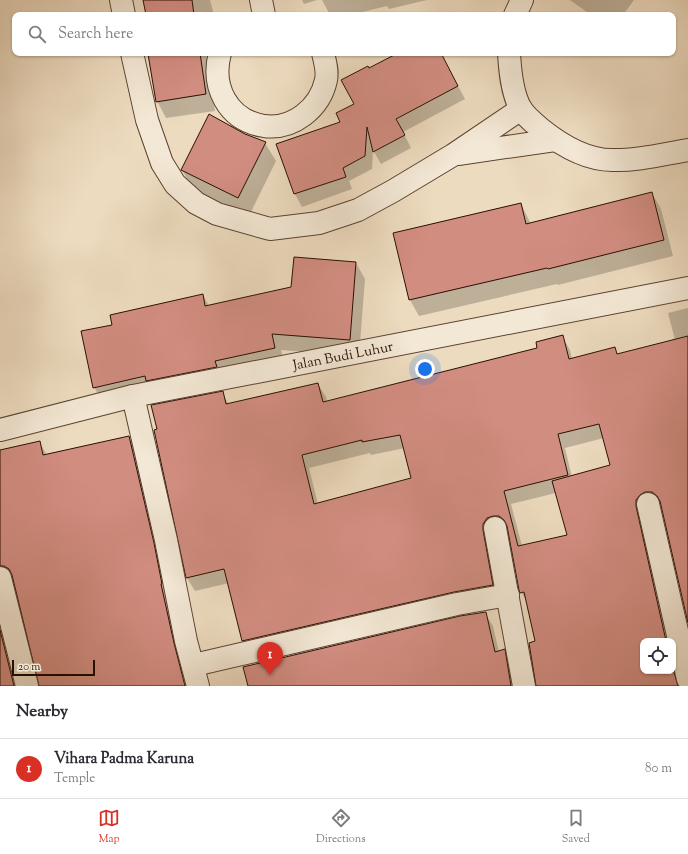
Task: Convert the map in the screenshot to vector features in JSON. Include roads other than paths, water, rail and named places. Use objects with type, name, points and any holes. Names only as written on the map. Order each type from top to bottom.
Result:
[{"type":"street","points":[[121,0],[123,12]]},
{"type":"street","points":[[261,0],[263,12]]},
{"type":"street","points":[[516,12],[522,0]]},
{"type":"street","points":[[133,56],[147,120],[162,162],[175,184],[196,203],[217,214],[270,229],[319,223],[358,210],[453,155],[521,109]]},
{"type":"street","points":[[219,56],[217,64],[217,79],[220,92],[227,105],[238,115],[250,122],[264,126],[278,126],[292,122],[305,115],[315,105],[322,93],[326,79],[326,65],[324,56]]},
{"type":"street","points":[[509,56],[512,84],[521,109],[555,140],[570,148],[589,157],[612,160],[665,155],[688,150]]},
{"type":"street","points":[[453,155],[555,140]]},
{"type":"street","name":"Jalan Budi Luhur","points":[[0,430],[133,396],[688,288]]},
{"type":"street","points":[[133,396],[166,540],[186,641],[196,676],[457,604],[508,595]]},
{"type":"street","points":[[648,504],[688,679]]},
{"type":"street","points":[[495,528],[524,686]]},
{"type":"street","points":[[0,578],[27,686]]},
{"type":"place","name":"Vihara Padma Karuna","points":[[270,675]]}]
